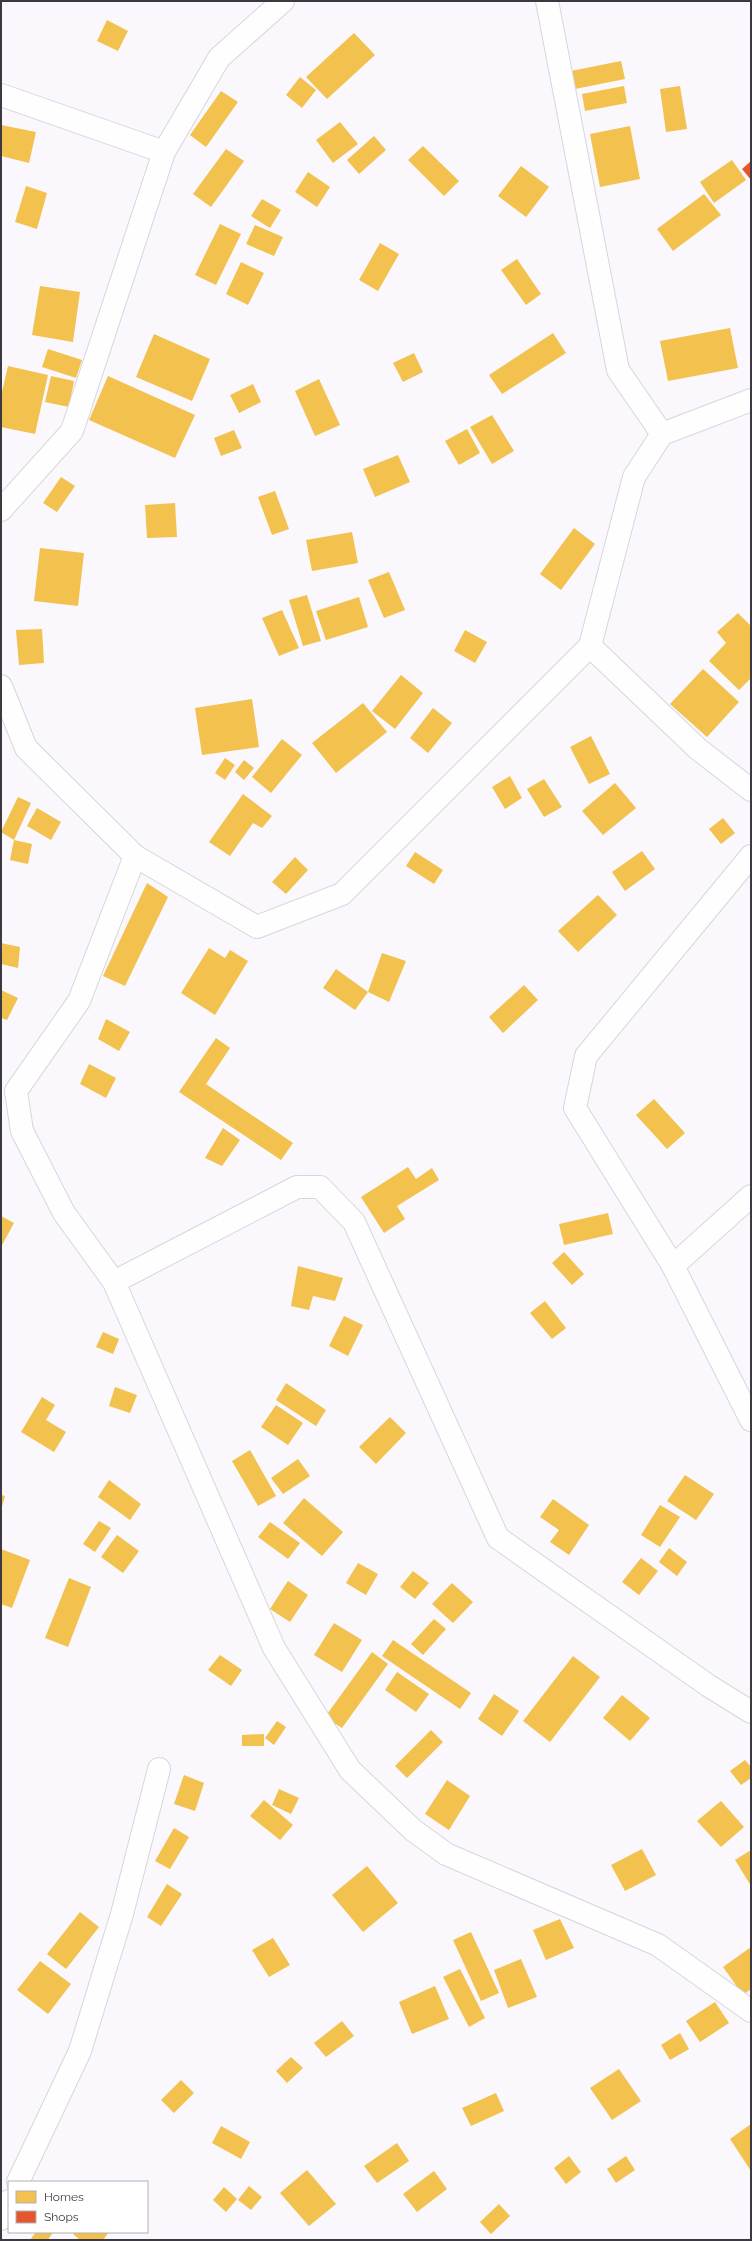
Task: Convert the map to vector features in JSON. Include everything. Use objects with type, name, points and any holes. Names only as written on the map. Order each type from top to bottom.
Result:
[{"type":"street","points":[[1,510],[72,431],[164,152],[219,58],[284,1]]},
{"type":"street","points":[[547,1],[618,370],[662,434]]},
{"type":"street","points":[[1,95],[164,152]]},
{"type":"street","points":[[1,686],[26,748],[135,856],[257,927],[342,894],[590,646],[634,478],[662,434],[751,400]]},
{"type":"street","points":[[590,646],[698,749],[751,790]]},
{"type":"street","points":[[135,856],[79,1001],[8,1091],[22,1131],[64,1213],[114,1282],[274,1648],[350,1770],[413,1830],[446,1854],[658,1945],[751,2011]]},
{"type":"street","points":[[751,856],[586,1056],[575,1108],[673,1266],[751,1420]]},
{"type":"street","points":[[114,1282],[297,1187],[320,1187],[354,1222],[498,1538],[709,1686],[751,1712]]},
{"type":"street","points":[[673,1266],[751,1196]]},
{"type":"street","points":[[18,2181],[80,2051],[122,1914],[159,1769]]},
{"type":"street","points":[[1,2218],[8,2204]]},
{"type":"building: Homes","points":[[107,20],[128,31],[118,51],[97,41]]},
{"type":"building: Homes","points":[[354,33],[375,55],[327,99],[306,77]]},
{"type":"building: Homes","points":[[621,61],[625,79],[575,89],[571,71]]},
{"type":"building: Homes","points":[[300,77],[316,90],[302,108],[286,95]]},
{"type":"building: Homes","points":[[624,86],[627,103],[585,111],[582,94]]},
{"type":"building: Homes","points":[[680,86],[687,129],[666,132],[660,89]]},
{"type":"building: Homes","points":[[221,91],[238,102],[206,147],[190,135]]},
{"type":"building: Homes","points":[[340,122],[358,144],[333,163],[316,140]]},
{"type":"building: Homes","points":[[1,125],[36,132],[29,163],[1,156]]},
{"type":"building: Homes","points":[[630,126],[640,179],[600,187],[590,134]]},
{"type":"building: Homes","points":[[374,136],[386,150],[359,174],[347,160]]},
{"type":"building: Homes","points":[[423,146],[459,181],[444,196],[408,160]]},
{"type":"building: Homes","points":[[226,149],[244,161],[211,207],[193,194]]},
{"type":"building: Homes","points":[[732,160],[746,180],[714,203],[700,182]]},
{"type":"building: Homes","points":[[521,166],[549,187],[526,217],[498,196]]},
{"type":"building: Homes","points":[[308,172],[330,187],[317,207],[295,192]]},
{"type":"building: Homes","points":[[26,186],[47,193],[37,229],[15,222]]},
{"type":"building: Homes","points":[[704,194],[721,215],[673,251],[657,229]]},
{"type":"building: Homes","points":[[262,199],[281,210],[270,228],[251,216]]},
{"type":"building: Homes","points":[[220,224],[241,234],[216,285],[195,275]]},
{"type":"building: Homes","points":[[255,225],[283,237],[274,256],[246,244]]},
{"type":"building: Homes","points":[[380,243],[399,254],[378,291],[359,280]]},
{"type":"building: Homes","points":[[517,259],[541,294],[526,305],[501,270]]},
{"type":"building: Homes","points":[[241,262],[264,273],[248,305],[226,294]]},
{"type":"building: Homes","points":[[40,286],[80,292],[73,342],[32,335]]},
{"type":"building: Homes","points":[[730,328],[738,368],[668,381],[660,341]]},
{"type":"building: Homes","points":[[553,333],[566,353],[502,394],[489,375]]},
{"type":"building: Homes","points":[[154,334],[210,359],[192,401],[136,377]]},
{"type":"building: Homes","points":[[48,349],[82,360],[76,378],[42,367]]},
{"type":"building: Homes","points":[[414,353],[423,372],[403,382],[393,363]]},
{"type":"building: Homes","points":[[8,366],[48,375],[35,434],[1,427],[1,396]]},
{"type":"building: Homes","points":[[51,376],[74,381],[69,407],[45,402]]},
{"type":"building: Homes","points":[[108,376],[195,415],[175,458],[89,420]]},
{"type":"building: Homes","points":[[319,379],[340,425],[315,436],[295,391]]},
{"type":"building: Homes","points":[[253,384],[261,402],[239,413],[230,395]]},
{"type":"building: Homes","points":[[492,415],[514,451],[492,464],[470,427]]},
{"type":"building: Homes","points":[[467,429],[480,453],[459,465],[445,441]]},
{"type":"building: Homes","points":[[234,430],[242,448],[221,456],[214,438]]},
{"type":"building: Homes","points":[[398,455],[410,482],[375,497],[363,469]]},
{"type":"building: Homes","points":[[61,477],[75,486],[57,512],[43,503]]},
{"type":"building: Homes","points":[[275,491],[289,529],[272,535],[258,497]]},
{"type":"building: Homes","points":[[175,503],[177,537],[147,538],[145,505]]},
{"type":"building: Homes","points":[[574,528],[595,544],[561,590],[540,574]]},
{"type":"building: Homes","points":[[352,532],[358,563],[312,571],[306,540]]},
{"type":"building: Homes","points":[[40,548],[84,553],[78,606],[34,601]]},
{"type":"building: Homes","points":[[389,572],[405,610],[384,618],[368,580]]},
{"type":"building: Homes","points":[[307,595],[321,641],[303,646],[289,600]]},
{"type":"building: Homes","points":[[359,597],[368,627],[326,640],[316,611]]},
{"type":"building: Homes","points":[[282,610],[299,648],[279,656],[262,618]]},
{"type":"building: Homes","points":[[738,613],[751,626],[751,678],[739,690],[709,661],[726,643],[717,632]]},
{"type":"building: Homes","points":[[42,629],[44,663],[19,665],[16,630]]},
{"type":"building: Homes","points":[[465,630],[487,642],[475,663],[454,651]]},
{"type":"building: Homes","points":[[703,669],[739,702],[707,737],[670,704]]},
{"type":"building: Homes","points":[[401,675],[423,693],[395,729],[372,711]]},
{"type":"building: Homes","points":[[252,699],[259,747],[202,755],[195,708]]},
{"type":"building: Homes","points":[[363,703],[387,732],[336,773],[312,743]]},
{"type":"building: Homes","points":[[433,708],[452,723],[428,753],[410,738]]},
{"type":"building: Homes","points":[[591,736],[610,774],[589,784],[570,747]]},
{"type":"building: Homes","points":[[282,739],[302,755],[271,793],[252,777]]},
{"type":"building: Homes","points":[[225,758],[235,765],[225,780],[215,773]]},
{"type":"building: Homes","points":[[244,760],[254,768],[244,780],[235,772]]},
{"type":"building: Homes","points":[[510,776],[522,798],[505,809],[492,787]]},
{"type":"building: Homes","points":[[544,779],[562,807],[544,817],[527,789]]},
{"type":"building: Homes","points":[[615,783],[636,808],[603,835],[582,811]]},
{"type":"building: Homes","points":[[243,794],[272,816],[262,828],[253,823],[230,856],[209,842]]},
{"type":"building: Homes","points":[[18,797],[31,803],[14,840],[1,832]]},
{"type":"building: Homes","points":[[37,808],[61,822],[51,840],[27,826]]},
{"type":"building: Homes","points":[[723,818],[735,833],[721,844],[709,829]]},
{"type":"building: Homes","points":[[14,840],[32,844],[28,864],[10,860]]},
{"type":"building: Homes","points":[[642,851],[655,869],[625,891],[612,872]]},
{"type":"building: Homes","points":[[415,852],[443,870],[434,884],[406,866]]},
{"type":"building: Homes","points":[[295,857],[308,870],[286,894],[272,882]]},
{"type":"building: Homes","points":[[147,883],[168,897],[125,986],[103,976]]},
{"type":"building: Homes","points":[[598,895],[617,915],[578,952],[558,931]]},
{"type":"building: Homes","points":[[1,943],[20,947],[18,968],[1,964]]},
{"type":"building: Homes","points":[[209,948],[225,958],[230,950],[248,961],[215,1015],[181,993]]},
{"type":"building: Homes","points":[[382,953],[406,961],[389,1002],[368,992]]},
{"type":"building: Homes","points":[[336,969],[368,992],[355,1010],[323,988]]},
{"type":"building: Homes","points":[[524,985],[538,1000],[503,1033],[489,1017]]},
{"type":"building: Homes","points":[[1,990],[18,998],[7,1020],[1,1018]]},
{"type":"building: Homes","points":[[106,1019],[130,1032],[119,1051],[98,1039]]},
{"type":"building: Homes","points":[[216,1038],[230,1048],[206,1084],[293,1143],[281,1160],[179,1092]]},
{"type":"building: Homes","points":[[89,1064],[116,1078],[106,1098],[80,1084]]},
{"type":"building: Homes","points":[[654,1099],[685,1133],[667,1149],[636,1115]]},
{"type":"building: Homes","points":[[223,1128],[240,1140],[222,1166],[205,1158]]},
{"type":"building: Homes","points":[[408,1167],[416,1179],[432,1168],[439,1180],[397,1206],[405,1219],[384,1233],[361,1197]]},
{"type":"building: Homes","points":[[608,1213],[613,1234],[564,1245],[559,1224]]},
{"type":"building: Homes","points":[[1,1216],[14,1223],[1,1247]]},
{"type":"building: Homes","points":[[564,1252],[584,1274],[572,1285],[552,1263]]},
{"type":"building: Homes","points":[[298,1266],[343,1278],[335,1301],[313,1296],[309,1310],[291,1306]]},
{"type":"building: Homes","points":[[545,1301],[566,1328],[552,1339],[530,1313]]},
{"type":"building: Homes","points":[[344,1316],[363,1325],[348,1356],[329,1346]]},
{"type":"building: Homes","points":[[103,1332],[119,1339],[113,1354],[96,1347]]},
{"type":"building: Homes","points":[[286,1383],[326,1410],[316,1426],[276,1400]]},
{"type":"building: Homes","points":[[115,1387],[137,1395],[130,1413],[109,1406]]},
{"type":"building: Homes","points":[[42,1397],[55,1405],[46,1420],[66,1432],[54,1452],[21,1432]]},
{"type":"building: Homes","points":[[276,1405],[303,1423],[288,1445],[261,1427]]},
{"type":"building: Homes","points":[[390,1417],[406,1433],[376,1464],[359,1447]]},
{"type":"building: Homes","points":[[250,1450],[276,1496],[258,1506],[232,1461]]},
{"type":"building: Homes","points":[[298,1459],[310,1476],[283,1494],[271,1478]]},
{"type":"building: Homes","points":[[685,1475],[714,1494],[696,1520],[667,1501]]},
{"type":"building: Homes","points":[[109,1480],[141,1504],[130,1520],[98,1497]]},
{"type":"building: Homes","points":[[1,1495],[5,1496],[1,1510]]},
{"type":"building: Homes","points":[[304,1498],[343,1532],[322,1556],[283,1523]]},
{"type":"building: Homes","points":[[553,1499],[589,1525],[569,1555],[550,1542],[559,1530],[540,1517]]},
{"type":"building: Homes","points":[[660,1505],[680,1517],[660,1547],[641,1535]]},
{"type":"building: Homes","points":[[99,1521],[111,1528],[95,1552],[83,1544]]},
{"type":"building: Homes","points":[[270,1522],[300,1543],[288,1559],[258,1537]]},
{"type":"building: Homes","points":[[117,1535],[139,1551],[123,1573],[101,1557]]},
{"type":"building: Homes","points":[[669,1548],[687,1562],[677,1576],[659,1562]]},
{"type":"building: Homes","points":[[1,1549],[30,1560],[12,1608],[1,1604]]},
{"type":"building: Homes","points":[[641,1558],[658,1571],[639,1595],[622,1582]]},
{"type":"building: Homes","points":[[358,1563],[378,1574],[366,1595],[346,1583]]},
{"type":"building: Homes","points":[[413,1571],[429,1583],[415,1599],[400,1587]]},
{"type":"building: Homes","points":[[69,1578],[91,1587],[68,1647],[45,1638]]},
{"type":"building: Homes","points":[[288,1581],[308,1595],[290,1622],[270,1609]]},
{"type":"building: Homes","points":[[452,1583],[473,1602],[453,1623],[432,1604]]},
{"type":"building: Homes","points":[[434,1619],[446,1629],[423,1655],[411,1644]]},
{"type":"building: Homes","points":[[334,1623],[362,1640],[342,1672],[314,1655]]},
{"type":"building: Homes","points":[[393,1640],[471,1693],[460,1709],[382,1656]]},
{"type":"building: Homes","points":[[372,1652],[388,1664],[342,1728],[325,1717]]},
{"type":"building: Homes","points":[[220,1655],[242,1670],[231,1686],[208,1670]]},
{"type":"building: Homes","points":[[573,1656],[600,1677],[550,1742],[523,1721]]},
{"type":"building: Homes","points":[[397,1672],[429,1694],[416,1712],[385,1690]]},
{"type":"building: Homes","points":[[494,1694],[519,1711],[502,1736],[478,1719]]},
{"type":"building: Homes","points":[[622,1695],[650,1718],[630,1741],[603,1718]]},
{"type":"building: Homes","points":[[277,1721],[286,1727],[274,1745],[265,1738]]},
{"type":"building: Homes","points":[[431,1730],[443,1742],[407,1778],[395,1766]]},
{"type":"building: Homes","points":[[264,1734],[264,1746],[242,1746],[242,1735]]},
{"type":"building: Homes","points":[[745,1760],[751,1767],[751,1778],[741,1785],[730,1771]]},
{"type":"building: Homes","points":[[184,1775],[204,1783],[195,1811],[174,1804]]},
{"type":"building: Homes","points":[[447,1780],[470,1796],[449,1830],[425,1814]]},
{"type":"building: Homes","points":[[279,1789],[299,1798],[291,1814],[272,1805]]},
{"type":"building: Homes","points":[[264,1800],[293,1825],[280,1840],[250,1816]]},
{"type":"building: Homes","points":[[721,1801],[744,1827],[721,1847],[697,1821]]},
{"type":"building: Homes","points":[[174,1828],[189,1837],[170,1869],[155,1861]]},
{"type":"building: Homes","points":[[642,1849],[656,1875],[625,1891],[611,1865]]},
{"type":"building: Homes","points":[[751,1850],[751,1886],[735,1860]]},
{"type":"building: Homes","points":[[367,1866],[398,1903],[363,1932],[332,1895]]},
{"type":"building: Homes","points":[[167,1884],[182,1894],[161,1926],[147,1917]]},
{"type":"building: Homes","points":[[80,1912],[99,1927],[66,1969],[47,1954]]},
{"type":"building: Homes","points":[[560,1919],[574,1948],[546,1960],[533,1930]]},
{"type":"building: Homes","points":[[471,1932],[499,1993],[481,2001],[453,1940]]},
{"type":"building: Homes","points":[[273,1938],[290,1965],[269,1977],[252,1950]]},
{"type":"building: Homes","points":[[751,1947],[751,1989],[743,1995],[723,1967]]},
{"type":"building: Homes","points":[[521,1959],[537,1997],[508,2008],[494,1970]]},
{"type":"building: Homes","points":[[40,1961],[71,1984],[48,2014],[17,1990]]},
{"type":"building: Homes","points":[[460,1969],[485,2018],[469,2027],[443,1977]]},
{"type":"building: Homes","points":[[435,1986],[449,2019],[412,2034],[399,2002]]},
{"type":"building: Homes","points":[[715,2002],[729,2023],[700,2042],[686,2021]]},
{"type":"building: Homes","points":[[342,2021],[354,2036],[326,2057],[314,2043]]},
{"type":"building: Homes","points":[[680,2033],[689,2049],[670,2060],[661,2045]]},
{"type":"building: Homes","points":[[291,2057],[303,2068],[287,2083],[276,2071]]},
{"type":"building: Homes","points":[[619,2069],[641,2101],[612,2120],[590,2088]]},
{"type":"building: Homes","points":[[181,2080],[194,2093],[174,2113],[161,2100]]},
{"type":"building: Homes","points":[[496,2093],[504,2111],[471,2126],[462,2108]]},
{"type":"building: Homes","points":[[751,2124],[751,2171],[730,2139]]},
{"type":"building: Homes","points":[[221,2126],[250,2142],[241,2159],[212,2143]]},
{"type":"building: Homes","points":[[397,2143],[409,2161],[377,2183],[364,2166]]},
{"type":"building: Homes","points":[[569,2156],[581,2172],[566,2184],[554,2168]]},
{"type":"building: Homes","points":[[626,2156],[635,2170],[616,2183],[607,2169]]},
{"type":"building: Homes","points":[[307,2170],[336,2204],[309,2226],[280,2193]]},
{"type":"building: Homes","points":[[434,2171],[447,2189],[417,2212],[403,2194]]},
{"type":"building: Homes","points":[[249,2186],[262,2197],[251,2210],[238,2200]]},
{"type":"building: Homes","points":[[224,2187],[237,2199],[226,2212],[213,2200]]},
{"type":"building: Homes","points":[[499,2204],[510,2216],[491,2234],[480,2222]]},
{"type":"building: Homes","points":[[35,2233],[52,2233],[48,2240],[30,2240]]},
{"type":"building: Homes","points":[[108,2233],[103,2240],[80,2240],[73,2234]]},
{"type":"building: Shops","points":[[751,161],[751,180],[742,169]]}]
